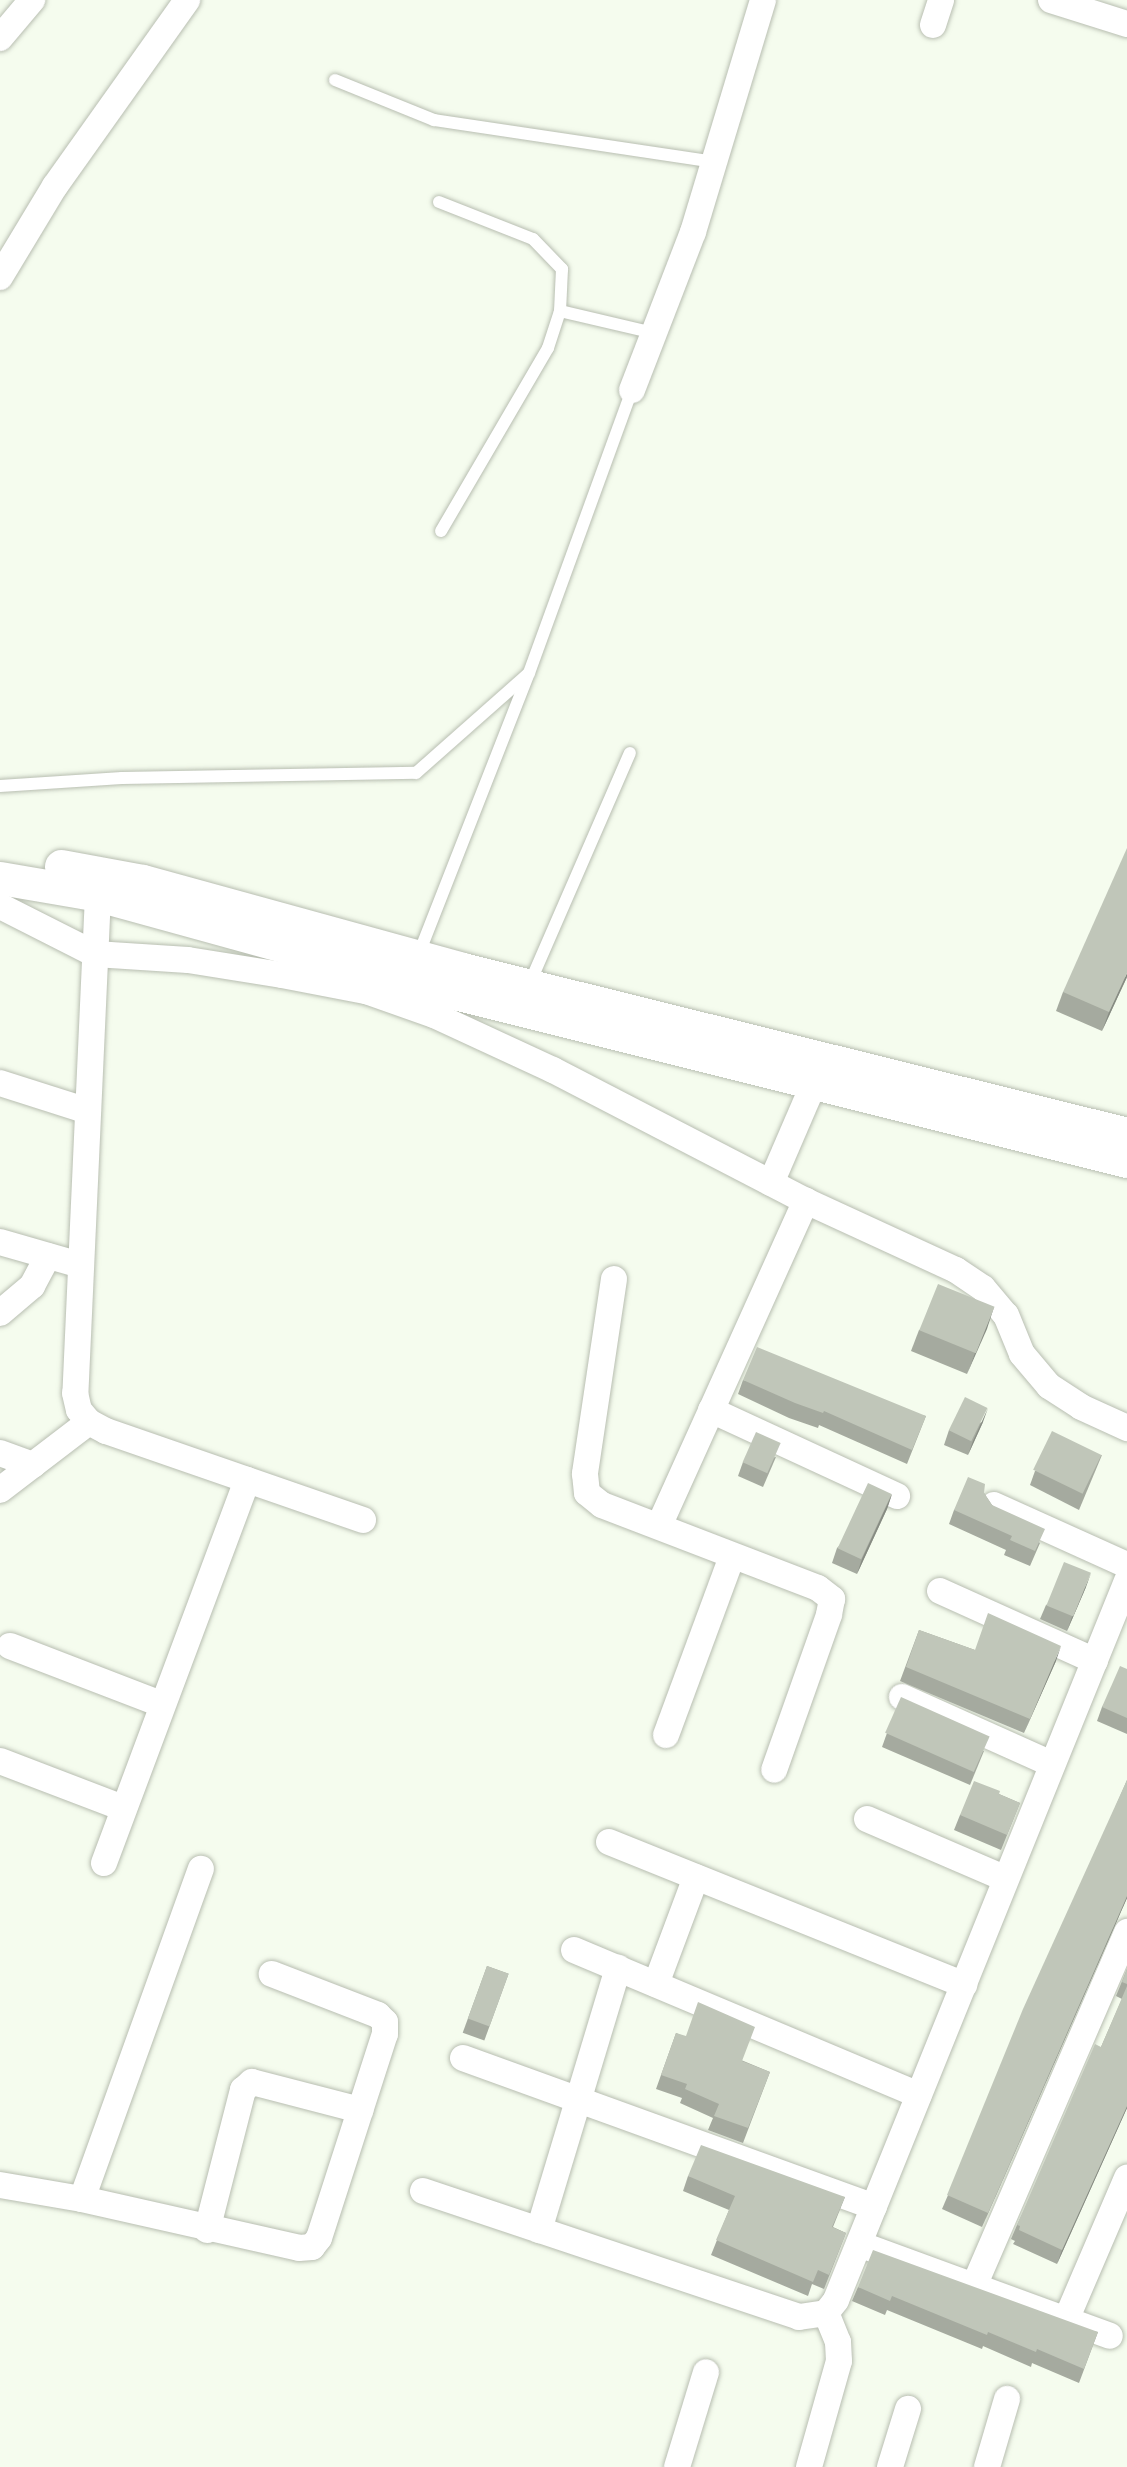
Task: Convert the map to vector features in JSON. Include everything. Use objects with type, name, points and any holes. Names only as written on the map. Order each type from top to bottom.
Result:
[{"type":"street","points":[[0,38],[32,0]]},
{"type":"street","points":[[0,277],[55,186],[187,0]]},
{"type":"street","points":[[632,390],[693,232],[763,0]]},
{"type":"street","points":[[933,26],[941,0]]},
{"type":"street","points":[[1051,0],[1127,24]]},
{"type":"street","points":[[0,857],[143,881],[529,985],[1127,1134]]},
{"type":"street","points":[[0,878],[98,895],[455,993],[1127,1161]]},
{"type":"street","points":[[98,895],[75,1393],[79,1410],[89,1422],[106,1432],[363,1520]]},
{"type":"street","points":[[0,906],[95,954],[188,960],[366,991],[434,1015],[552,1070],[806,1201],[956,1270],[983,1288],[1006,1315],[1022,1353],[1049,1386],[1082,1407],[1127,1428]]},
{"type":"street","points":[[771,1183],[815,1081]]},
{"type":"street","points":[[0,1083],[88,1111]]},
{"type":"street","points":[[659,1526],[806,1201]]},
{"type":"street","points":[[0,1242],[80,1265]]},
{"type":"street","points":[[0,1312],[21,1298],[32,1286],[48,1256]]},
{"type":"street","points":[[614,1279],[585,1474],[587,1493],[602,1505],[818,1588],[832,1599],[829,1615],[774,1770]]},
{"type":"street","points":[[711,1410],[897,1496]]},
{"type":"street","points":[[0,1490],[89,1422]]},
{"type":"street","points":[[0,1453],[33,1465]]},
{"type":"street","points":[[104,1863],[161,1704],[247,1480]]},
{"type":"street","points":[[994,1505],[1127,1564]]},
{"type":"street","points":[[666,1735],[732,1557]]},
{"type":"street","points":[[423,2191],[799,2317],[826,2313],[836,2300],[1127,1581]]},
{"type":"street","points":[[940,1591],[1095,1661]]},
{"type":"street","points":[[10,1646],[161,1704]]},
{"type":"street","points":[[902,1697],[1052,1764]]},
{"type":"street","points":[[0,1761],[123,1808]]},
{"type":"street","points":[[867,1819],[1006,1879]]},
{"type":"street","points":[[609,1842],[964,1985]]},
{"type":"street","points":[[82,2199],[201,1869]]},
{"type":"street","points":[[656,1984],[696,1877]]},
{"type":"street","points":[[974,2286],[1127,1932]]},
{"type":"street","points":[[574,1950],[919,2095]]},
{"type":"street","points":[[539,2230],[618,1968]]},
{"type":"street","points":[[0,2185],[82,2199],[207,2230],[299,2248],[312,2247],[319,2238],[385,2034],[385,2022],[378,2015],[272,1974]]},
{"type":"street","points":[[463,2058],[874,2207]]},
{"type":"street","points":[[207,2230],[243,2090],[252,2082],[360,2110]]},
{"type":"street","points":[[1066,2320],[1127,2178]]},
{"type":"street","points":[[859,2244],[1110,2336]]},
{"type":"street","points":[[809,2467],[839,2361],[838,2342],[826,2313]]},
{"type":"street","points":[[677,2467],[706,2372]]},
{"type":"street","points":[[987,2467],[1007,2399]]},
{"type":"street","points":[[890,2467],[908,2409]]},
{"type":"lane","points":[[335,80],[434,120],[714,162]]},
{"type":"lane","points":[[439,202],[533,239],[562,269],[560,311],[548,348],[441,531]]},
{"type":"lane","points":[[560,311],[654,333]]},
{"type":"lane","points":[[417,956],[529,673],[632,390]]},
{"type":"lane","points":[[0,786],[122,778],[415,774],[529,673]]},
{"type":"lane","points":[[529,985],[630,753]]},
{"type":"building","points":[[1127,848],[1127,973],[1109,1012],[1063,992]]},
{"type":"building","points":[[938,1284],[995,1307],[976,1353],[919,1330]]},
{"type":"building","points":[[757,1347],[926,1416],[912,1450],[824,1411],[823,1413],[795,1403],[743,1380]]},
{"type":"building","points":[[965,1397],[987,1408],[971,1441],[949,1430]]},
{"type":"building","points":[[1052,1431],[1101,1455],[1083,1494],[1033,1470]]},
{"type":"building","points":[[756,1432],[781,1443],[767,1473],[743,1462]]},
{"type":"building","points":[[968,1477],[985,1484],[984,1493],[992,1505],[1045,1529],[1035,1551],[1010,1540],[1012,1536],[954,1510]]},
{"type":"building","points":[[868,1483],[892,1494],[861,1559],[838,1548]]},
{"type":"building","points":[[1064,1562],[1091,1573],[1073,1616],[1046,1606]]},
{"type":"building","points":[[988,1613],[1061,1646],[1030,1719],[906,1667],[919,1630],[975,1650]]},
{"type":"building","points":[[1120,1666],[1127,1669],[1127,1718],[1102,1707]]},
{"type":"building","points":[[901,1697],[990,1736],[974,1772],[885,1733]]},
{"type":"building","points":[[1127,1780],[1127,1896],[988,2213],[947,2195],[1023,2009]]},
{"type":"building","points":[[974,1781],[1000,1791],[999,1794],[1020,1803],[1007,1835],[960,1815]]},
{"type":"building","points":[[487,1966],[509,1974],[489,2026],[468,2019]]},
{"type":"building","points":[[1127,1969],[1127,1984],[1122,1982]]},
{"type":"building","points":[[1127,1986],[1127,2106],[1062,2250],[1019,2230],[1020,2226],[1017,2225],[1095,2044],[1101,2047]]},
{"type":"building","points":[[698,2002],[755,2027],[742,2061],[770,2072],[748,2128],[714,2116],[719,2104],[685,2089],[687,2084],[661,2075],[676,2033],[686,2036]]},
{"type":"building","points":[[701,2145],[845,2197],[832,2227],[846,2233],[829,2275],[818,2270],[813,2282],[716,2240],[735,2196],[688,2176]]},
{"type":"building","points":[[873,2250],[1098,2332],[1084,2369],[1037,2349],[1036,2352],[988,2332],[987,2335],[892,2296],[890,2301],[858,2287]]}]
